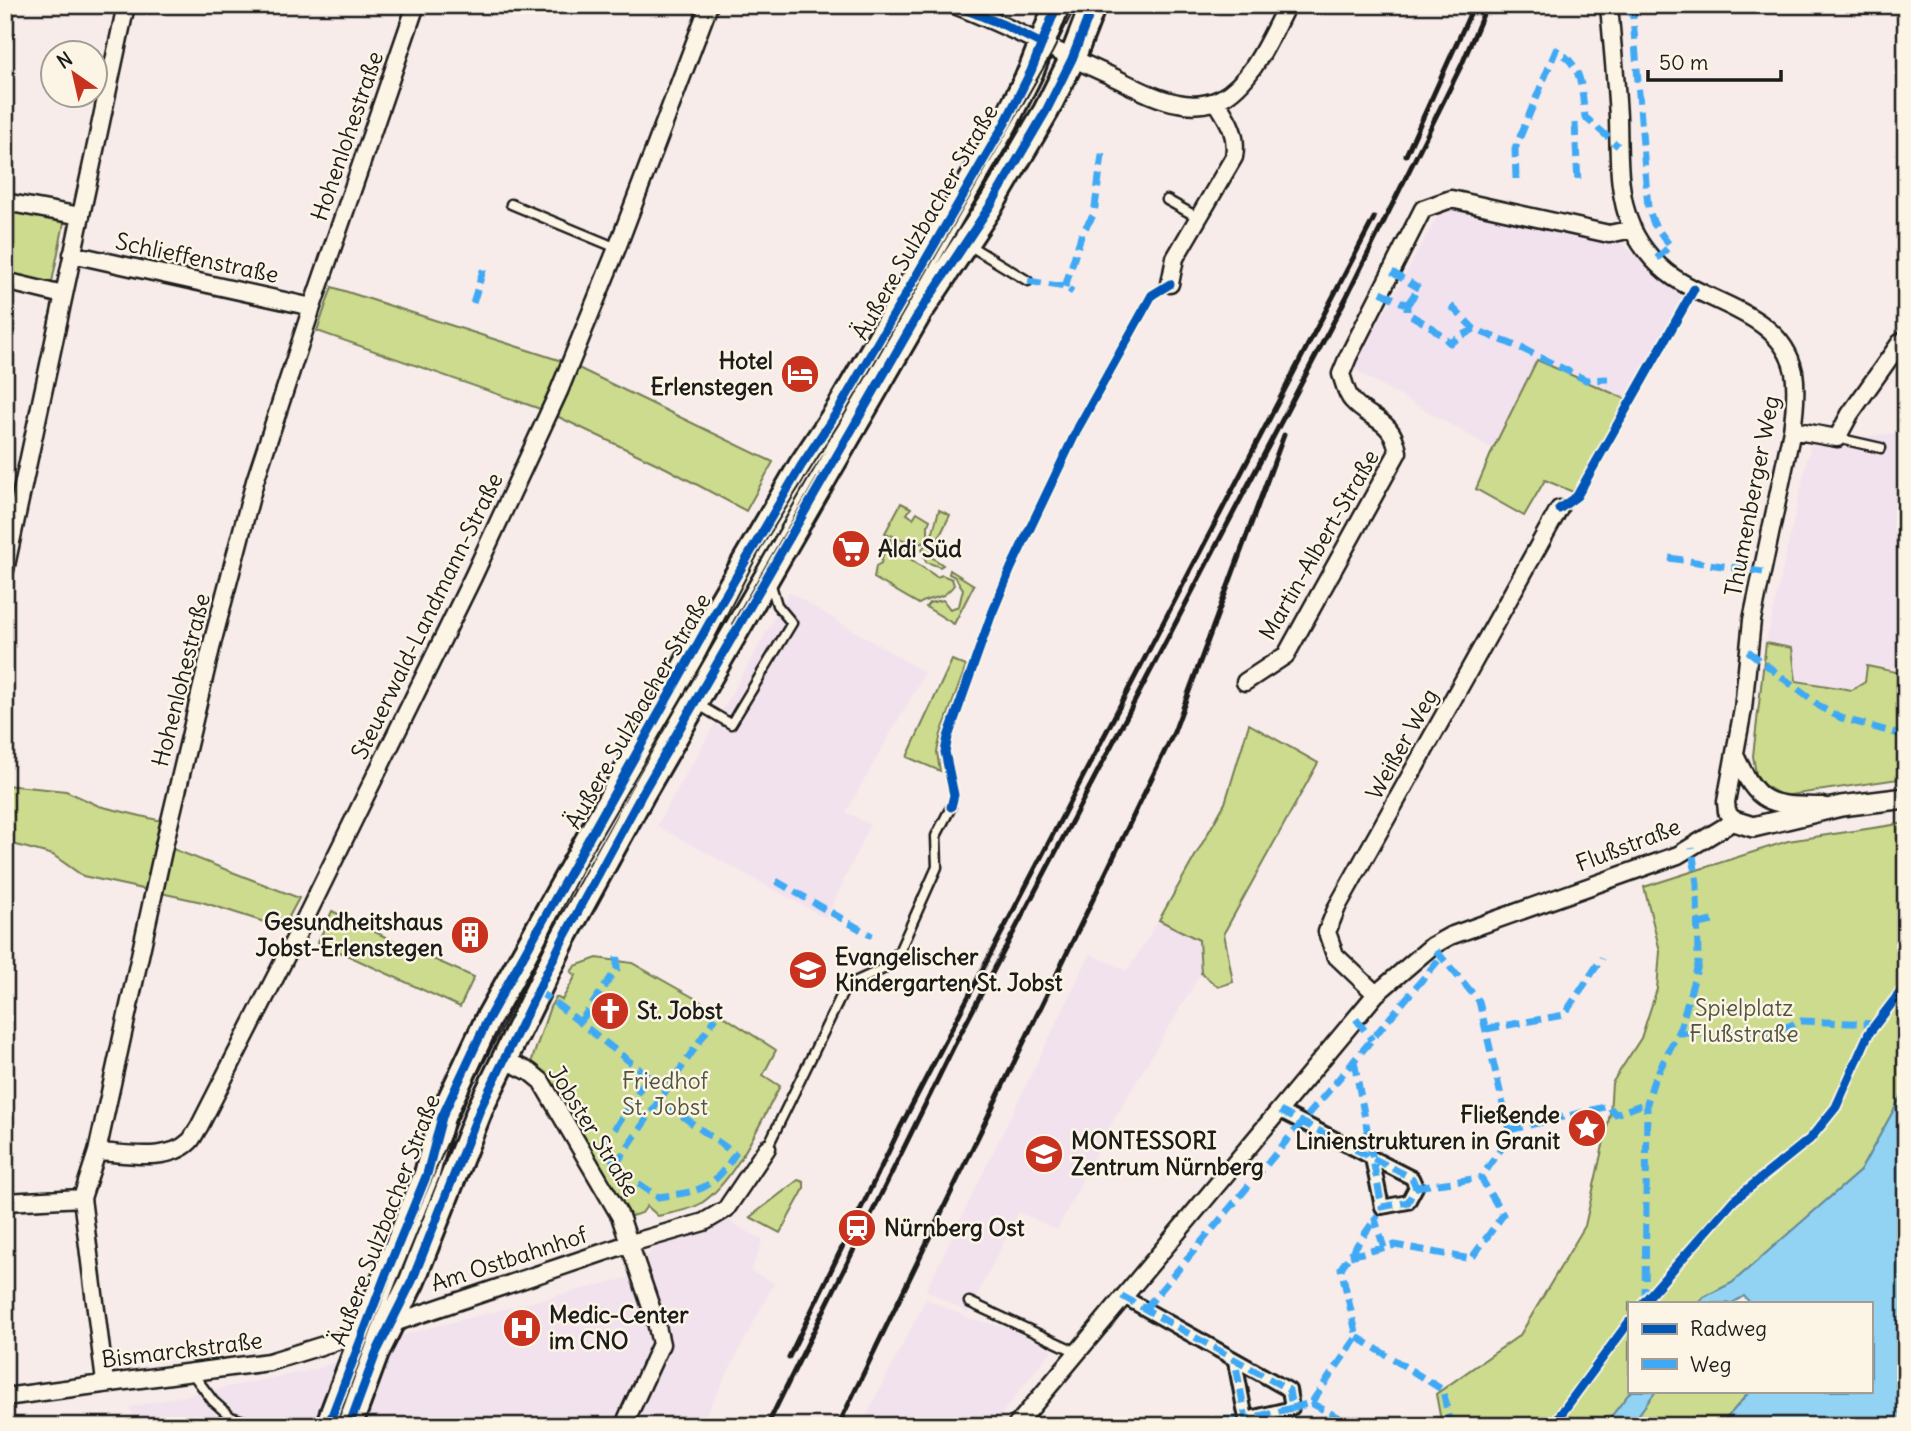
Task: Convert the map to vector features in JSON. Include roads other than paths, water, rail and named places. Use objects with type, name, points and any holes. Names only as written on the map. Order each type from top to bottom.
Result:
[{"type":"main road","name":"Äußere Sulzbacher Straße","points":[[349,1426],[389,1324],[412,1281],[470,1132],[503,1059],[601,868],[768,574],[839,409],[1021,92],[1057,5]]},
{"type":"main road","name":"Äußere Sulzbacher Straße","points":[[328,1426],[427,1174],[442,1117],[466,1063],[611,798],[812,472],[1006,180],[1072,59],[1093,5]]},
{"type":"main road","points":[[611,798],[634,809]]},
{"type":"main road","points":[[579,855],[601,868]]},
{"type":"street","points":[[5,570],[12,507],[81,216],[126,5]]},
{"type":"street","name":"Hohenlohestraße","points":[[106,1382],[82,1198],[97,1152],[164,846],[255,481],[416,5]]},
{"type":"street","name":"Steuerwald-Landmann-Straße","points":[[97,1152],[164,1154],[178,1150],[190,1141],[199,1127],[474,577],[559,391],[617,248],[709,5]]},
{"type":"street","points":[[954,5],[1004,25],[1072,59],[1168,101],[1187,104],[1216,101],[1234,90],[1252,67],[1287,5]]},
{"type":"street","name":"Thumenberger Weg","points":[[1609,5],[1618,146],[1628,215],[1633,229],[1654,261],[1668,273],[1771,331],[1785,350],[1793,369],[1796,398],[1793,430],[1752,620],[1743,709],[1726,802],[1727,812],[1734,821]]},
{"type":"street","points":[[1170,284],[1175,258],[1234,157],[1237,143],[1233,129],[1216,101]]},
{"type":"street","name":"Martin-Albert-Straße","points":[[1245,682],[1286,655],[1398,452],[1395,436],[1385,425],[1350,399],[1341,374],[1423,209],[1451,199],[1609,234],[1633,229]]},
{"type":"street","points":[[5,202],[81,216]]},
{"type":"street","name":"Schlieffenstraße","points":[[72,254],[312,307]]},
{"type":"street","points":[[5,281],[63,295]]},
{"type":"street","points":[[1793,430],[1837,438],[1850,414],[1900,343],[1906,339]]},
{"type":"street","name":"Weißer Weg","points":[[1376,994],[1335,955],[1327,932],[1337,907],[1559,509]]},
{"type":"street","points":[[1735,755],[1753,789],[1762,797],[1781,805],[1841,806]]},
{"type":"street","points":[[1734,821],[1753,827],[1841,806],[1906,798]]},
{"type":"street","name":"Flußstraße","points":[[1016,1426],[1376,994],[1432,946],[1450,936],[1678,855],[1734,821]]},
{"type":"street","name":"Jobster Straße","points":[[503,1059],[530,1072],[541,1081],[620,1216],[631,1243]]},
{"type":"street","points":[[1280,1111],[1372,1158]]},
{"type":"street","name":"Am Ostbahnhof","points":[[362,1334],[631,1243],[704,1222],[726,1209],[766,1148]]},
{"type":"street","points":[[5,1202],[82,1198]]},
{"type":"street","points":[[628,1418],[661,1344],[631,1243]]},
{"type":"street","points":[[1122,1296],[1289,1390],[1292,1408],[1246,1419],[1235,1361]]},
{"type":"street","name":"Bismarckstraße","points":[[5,1397],[269,1362],[362,1334]]},
{"type":"lane","points":[[1167,200],[1199,218]]},
{"type":"lane","points":[[511,204],[617,248]]},
{"type":"lane","points":[[965,242],[1028,281]]},
{"type":"lane","points":[[1837,438],[1881,448]]},
{"type":"lane","points":[[695,702],[731,724],[792,623],[777,606],[768,574]]},
{"type":"lane","points":[[766,1148],[846,986],[883,969],[899,952],[937,867],[936,836],[951,807]]},
{"type":"lane","points":[[969,1302],[1077,1352]]},
{"type":"lane","points":[[192,1373],[213,1401],[231,1417],[259,1426]]},
{"type":"water","points":[[1906,1088],[1906,1426],[1720,1426],[1749,1392],[1872,1392],[1872,1302],[1749,1302],[1744,1296],[1734,1302],[1700,1302],[1704,1297],[1732,1283],[1860,1171]]},
{"type":"water","points":[[1630,1392],[1655,1392],[1630,1426],[1604,1426]]},
{"type":"tram line","points":[[336,1426],[397,1259],[472,1086],[587,860],[702,663],[762,546],[843,417],[1052,53],[1076,5]]},
{"type":"tram line","points":[[732,624],[820,473]]},
{"type":"railway","points":[[1406,155],[1474,5]]},
{"type":"railway","points":[[767,1426],[955,1044],[1346,298],[1462,64],[1487,5]]},
{"type":"railway","points":[[789,1357],[900,1128],[1374,218]]},
{"type":"railway","points":[[838,1426],[1174,732],[1284,435]]},
{"type":"place","name":"Hotel Erlenstegen","points":[[800,374]]},
{"type":"place","name":"Aldi Süd","points":[[851,549]]},
{"type":"place","name":"Gesundheitshaus Jobst-Erlenstegen","points":[[470,935]]},
{"type":"place","name":"Evangelischer Kindergarten St. Jobst","points":[[808,970]]},
{"type":"place","name":"St. Jobst","points":[[610,1011]]},
{"type":"place","name":"Fließende Linienstrukturen in Granit","points":[[1587,1128]]},
{"type":"place","name":"MONTESSORI Zentrum Nürnberg","points":[[1044,1154]]},
{"type":"place","name":"Nürnberg Ost","points":[[857,1228]]},
{"type":"place","name":"Medic-Center im CNO","points":[[522,1328]]},
{"type":"park label","name":"Spielplatz Flußstraße","points":[[1744,1021]]},
{"type":"park label","name":"Friedhof St. Jobst","points":[[665,1094]]}]
